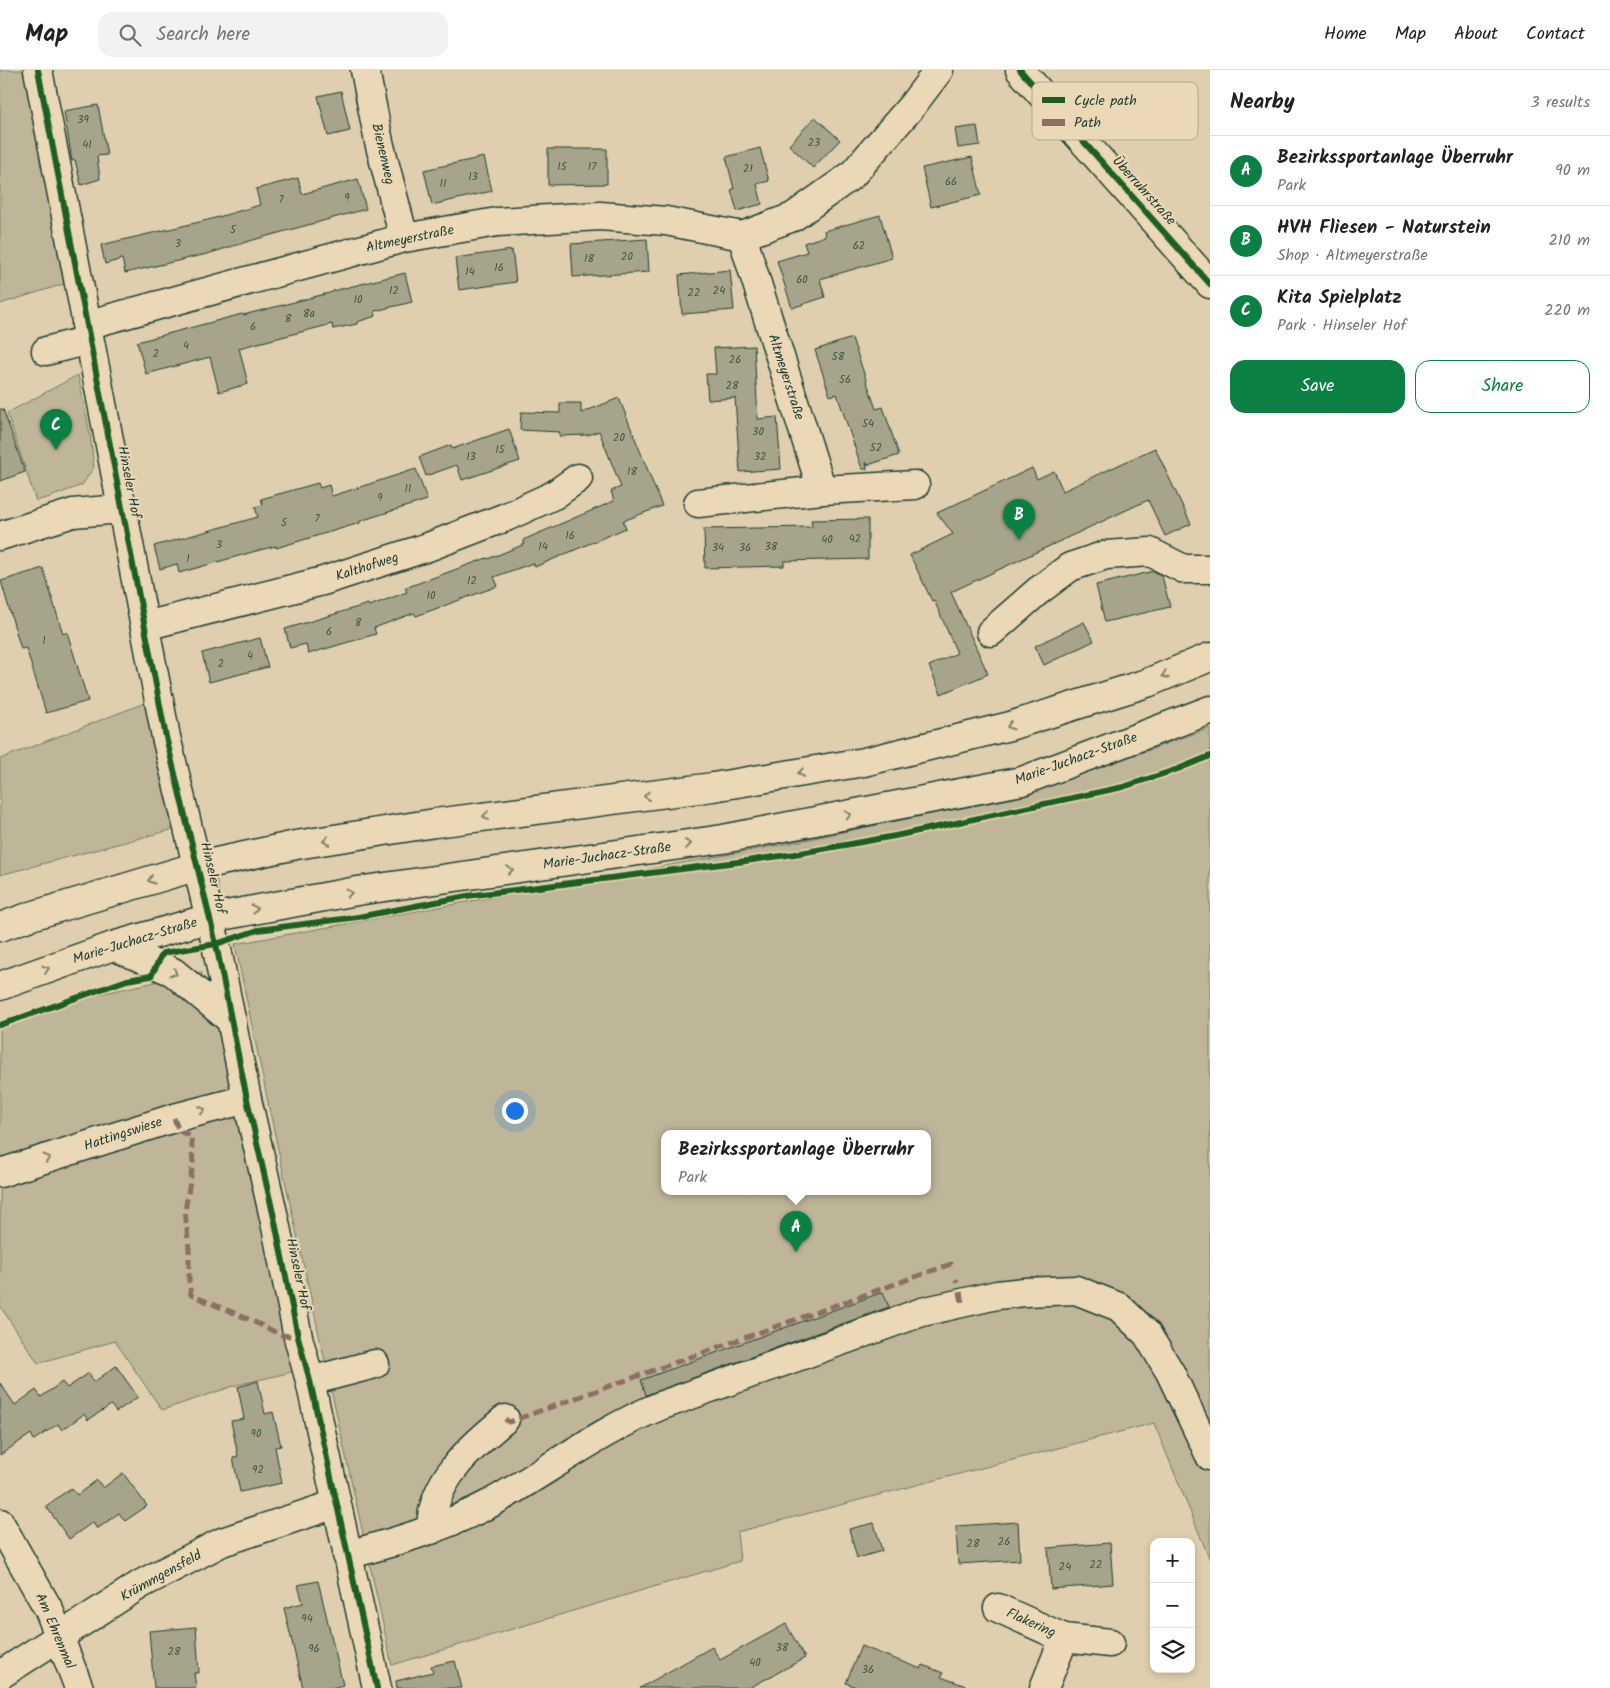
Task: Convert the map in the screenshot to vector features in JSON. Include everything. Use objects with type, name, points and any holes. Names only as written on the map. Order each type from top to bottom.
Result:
[{"type":"street","name":"Hinseler Hof","points":[[38,70],[166,737],[210,918],[298,1336],[310,1381],[377,1688]]},
{"type":"street","name":"Bienenweg","points":[[365,70],[379,142],[404,238]]},
{"type":"street","points":[[742,236],[793,217],[852,175],[911,108],[938,70]]},
{"type":"street","name":"Überruhrstraße","points":[[1020,70],[1032,84]]},
{"type":"street","name":"Überruhrstraße","points":[[1082,140],[1210,284]]},
{"type":"street","name":"Altmeyerstraße","points":[[46,351],[88,333],[404,238],[497,222],[600,216],[666,221],[742,236],[822,490]]},
{"type":"street","name":"Kalthofweg","points":[[145,626],[323,581],[428,547],[506,518],[554,495],[578,478]]},
{"type":"street","points":[[698,503],[822,490],[915,485]]},
{"type":"street","points":[[0,536],[73,513],[122,509]]},
{"type":"street","points":[[991,632],[1038,591],[1070,567],[1106,555],[1150,552],[1184,569],[1210,569]]},
{"type":"street","points":[[0,927],[198,866],[296,845],[436,823],[713,787],[864,762],[1010,726],[1147,683],[1210,657]]},
{"type":"street","name":"Marie-Juchacz-Straße","points":[[0,986],[114,946],[210,918],[357,891],[723,839],[1022,781],[1210,710]]},
{"type":"street","points":[[114,946],[173,972],[232,1021]]},
{"type":"street","name":"Hattingswiese","points":[[0,1173],[174,1118],[247,1099]]},
{"type":"street","points":[[347,1555],[431,1530],[458,1519],[491,1502],[632,1418],[660,1406],[922,1312],[997,1295],[1076,1290],[1119,1307],[1147,1334],[1170,1372],[1210,1456]]},
{"type":"street","points":[[310,1381],[375,1364]]},
{"type":"street","points":[[431,1530],[431,1516],[436,1498],[452,1468],[475,1444],[505,1419]]},
{"type":"street","name":"Krümmgensfeld","points":[[0,1675],[141,1584],[222,1542],[336,1504]]},
{"type":"street","name":"Am Ehrenmal","points":[[0,1523],[49,1610],[78,1688]]},
{"type":"street","name":"Flakering","points":[[998,1608],[1064,1638],[1110,1643]]},
{"type":"street","name":"Flakering","points":[[1044,1688],[1064,1638]]},
{"type":"shaded area","points":[[0,70],[24,70],[64,284],[0,304]]},
{"type":"shaded area","points":[[78,375],[90,434],[94,467],[82,485],[36,501],[7,413]]},
{"type":"shaded area","points":[[150,701],[178,828],[0,875],[0,759]]},
{"type":"shaded area","points":[[1210,728],[1210,1560],[1154,1423],[737,1532],[740,1561],[392,1665],[273,1126],[235,944],[786,844],[1029,793]]},
{"type":"shaded area","points":[[201,972],[240,1098],[0,1170],[0,1026],[45,1006]]},
{"type":"shaded area","points":[[240,1104],[304,1369],[237,1385],[162,1410],[115,1341],[38,1363],[0,1306],[0,1176]]},
{"type":"building","points":[[341,91],[350,131],[328,136],[318,96]]},
{"type":"building","points":[[98,105],[107,155],[97,156],[100,179],[81,185],[75,160],[72,161],[64,111]]},
{"type":"building","points":[[815,117],[840,140],[813,168],[789,145]]},
{"type":"building","points":[[977,126],[980,145],[958,148],[955,129]]},
{"type":"building","points":[[760,148],[769,181],[757,184],[762,204],[737,211],[731,190],[734,189],[726,157]]},
{"type":"building","points":[[548,149],[607,149],[607,184],[548,185]]},
{"type":"building","points":[[484,157],[492,191],[432,205],[424,170]]},
{"type":"building","points":[[972,157],[981,195],[931,207],[922,168]]},
{"type":"building","points":[[298,178],[302,194],[358,179],[366,209],[207,254],[125,273],[122,259],[105,264],[101,245],[208,220],[260,205],[256,189]]},
{"type":"building","points":[[880,215],[892,258],[820,279],[825,297],[792,308],[777,261],[807,252],[804,243],[825,236],[824,231]]},
{"type":"building","points":[[647,239],[649,272],[573,277],[571,244]]},
{"type":"building","points":[[512,250],[516,282],[459,290],[455,258]]},
{"type":"building","points":[[730,270],[734,310],[682,314],[679,275]]},
{"type":"building","points":[[405,273],[412,302],[375,311],[376,316],[357,322],[357,324],[333,329],[332,324],[239,348],[248,384],[219,392],[210,357],[146,374],[137,342]]},
{"type":"building","points":[[852,338],[876,409],[883,407],[899,455],[868,465],[866,462],[867,469],[862,469],[837,394],[830,396],[815,350]]},
{"type":"building","points":[[754,346],[758,419],[777,417],[781,469],[740,472],[735,398],[708,400],[706,374],[716,374],[714,348]]},
{"type":"building","points":[[619,398],[662,506],[623,521],[626,528],[535,567],[533,563],[494,577],[498,586],[416,616],[414,613],[374,628],[376,634],[308,654],[306,644],[290,648],[285,629],[368,604],[369,606],[407,592],[405,588],[525,544],[523,540],[614,501],[611,491],[621,487],[599,431],[588,435],[559,436],[560,432],[520,430],[521,412],[560,413],[560,403],[581,403],[581,413]]},
{"type":"building","points":[[0,409],[3,409],[25,472],[0,481]]},
{"type":"building","points":[[509,429],[520,461],[462,480],[457,465],[426,476],[419,457],[451,445],[452,449]]},
{"type":"building","points":[[1155,448],[1191,524],[1165,536],[1148,500],[951,592],[988,674],[941,694],[929,666],[957,653],[934,600],[932,601],[910,555],[953,534],[937,513],[1032,468],[1037,479],[1054,471],[1063,491]]},
{"type":"building","points":[[416,469],[427,500],[360,521],[360,523],[276,548],[276,546],[256,551],[179,573],[177,564],[160,569],[154,546],[258,517],[255,507],[263,505],[261,499],[318,483],[320,488],[329,485],[332,496]]},
{"type":"building","points":[[868,519],[868,559],[784,561],[784,566],[705,568],[704,529],[812,527],[811,520]]},
{"type":"building","points":[[43,568],[63,634],[67,632],[88,701],[46,713],[26,648],[21,649],[1,581]]},
{"type":"building","points":[[1154,571],[1162,576],[1170,607],[1105,622],[1096,585]]},
{"type":"building","points":[[1084,622],[1094,641],[1044,665],[1035,646]]},
{"type":"building","points":[[260,638],[268,667],[209,682],[202,653]]},
{"type":"building","points":[[883,1292],[889,1307],[646,1395],[641,1380]]},
{"type":"building","points":[[116,1366],[138,1397],[116,1412],[111,1405],[88,1420],[84,1414],[62,1430],[58,1424],[34,1440],[31,1434],[0,1455],[0,1383],[15,1405],[36,1390],[41,1397],[62,1382],[67,1388],[89,1373],[94,1382]]},
{"type":"building","points":[[258,1381],[265,1414],[273,1412],[281,1446],[275,1447],[282,1483],[240,1492],[233,1458],[238,1456],[231,1421],[244,1419],[238,1387]]},
{"type":"building","points":[[123,1473],[147,1506],[125,1521],[119,1513],[97,1529],[93,1522],[69,1539],[46,1506],[71,1488],[77,1495],[97,1480],[103,1488]]},
{"type":"building","points":[[1018,1522],[1020,1560],[958,1564],[956,1526]]},
{"type":"building","points":[[874,1523],[882,1551],[857,1558],[849,1529]]},
{"type":"building","points":[[1110,1543],[1113,1584],[1051,1589],[1048,1548]]},
{"type":"building","points":[[318,1581],[343,1685],[332,1688],[303,1688],[284,1608],[303,1603],[298,1585]]},
{"type":"building","points":[[786,1624],[805,1658],[749,1688],[640,1688],[712,1647],[720,1660]]},
{"type":"building","points":[[196,1627],[199,1673],[194,1673],[196,1688],[154,1688],[149,1631]]},
{"type":"building","points":[[861,1646],[921,1669],[923,1665],[943,1673],[941,1677],[966,1686],[966,1688],[859,1688],[846,1683]]},
{"type":"building","points":[[455,1661],[462,1688],[397,1688],[396,1681],[433,1672],[431,1666]]},
{"type":"marked path","points":[[174,1118],[179,1130],[191,1135],[193,1164],[185,1211],[191,1295],[282,1335],[298,1337]]},
{"type":"marked path","points":[[505,1419],[509,1422],[951,1264],[952,1268]]},
{"type":"marked path","points":[[960,1292],[962,1303]]},
{"type":"cycle path","points":[[38,70],[166,737],[216,944],[298,1337],[310,1381],[377,1688]]},
{"type":"cycle path","points":[[1020,70],[1032,84]]},
{"type":"cycle path","points":[[1082,140],[1210,284]]},
{"type":"cycle path","points":[[0,1025],[127,980],[151,976],[163,953],[216,944],[258,930],[358,917],[467,896],[795,854],[895,836],[1123,787],[1178,769],[1210,756]]},
{"type":"place","name":"Kita Spielplatz","points":[[56,450]]},
{"type":"place","name":"HVH Fliesen - Naturstein","points":[[1019,540]]},
{"type":"place","name":"Bezirkssportanlage Überruhr","points":[[796,1252]]}]
